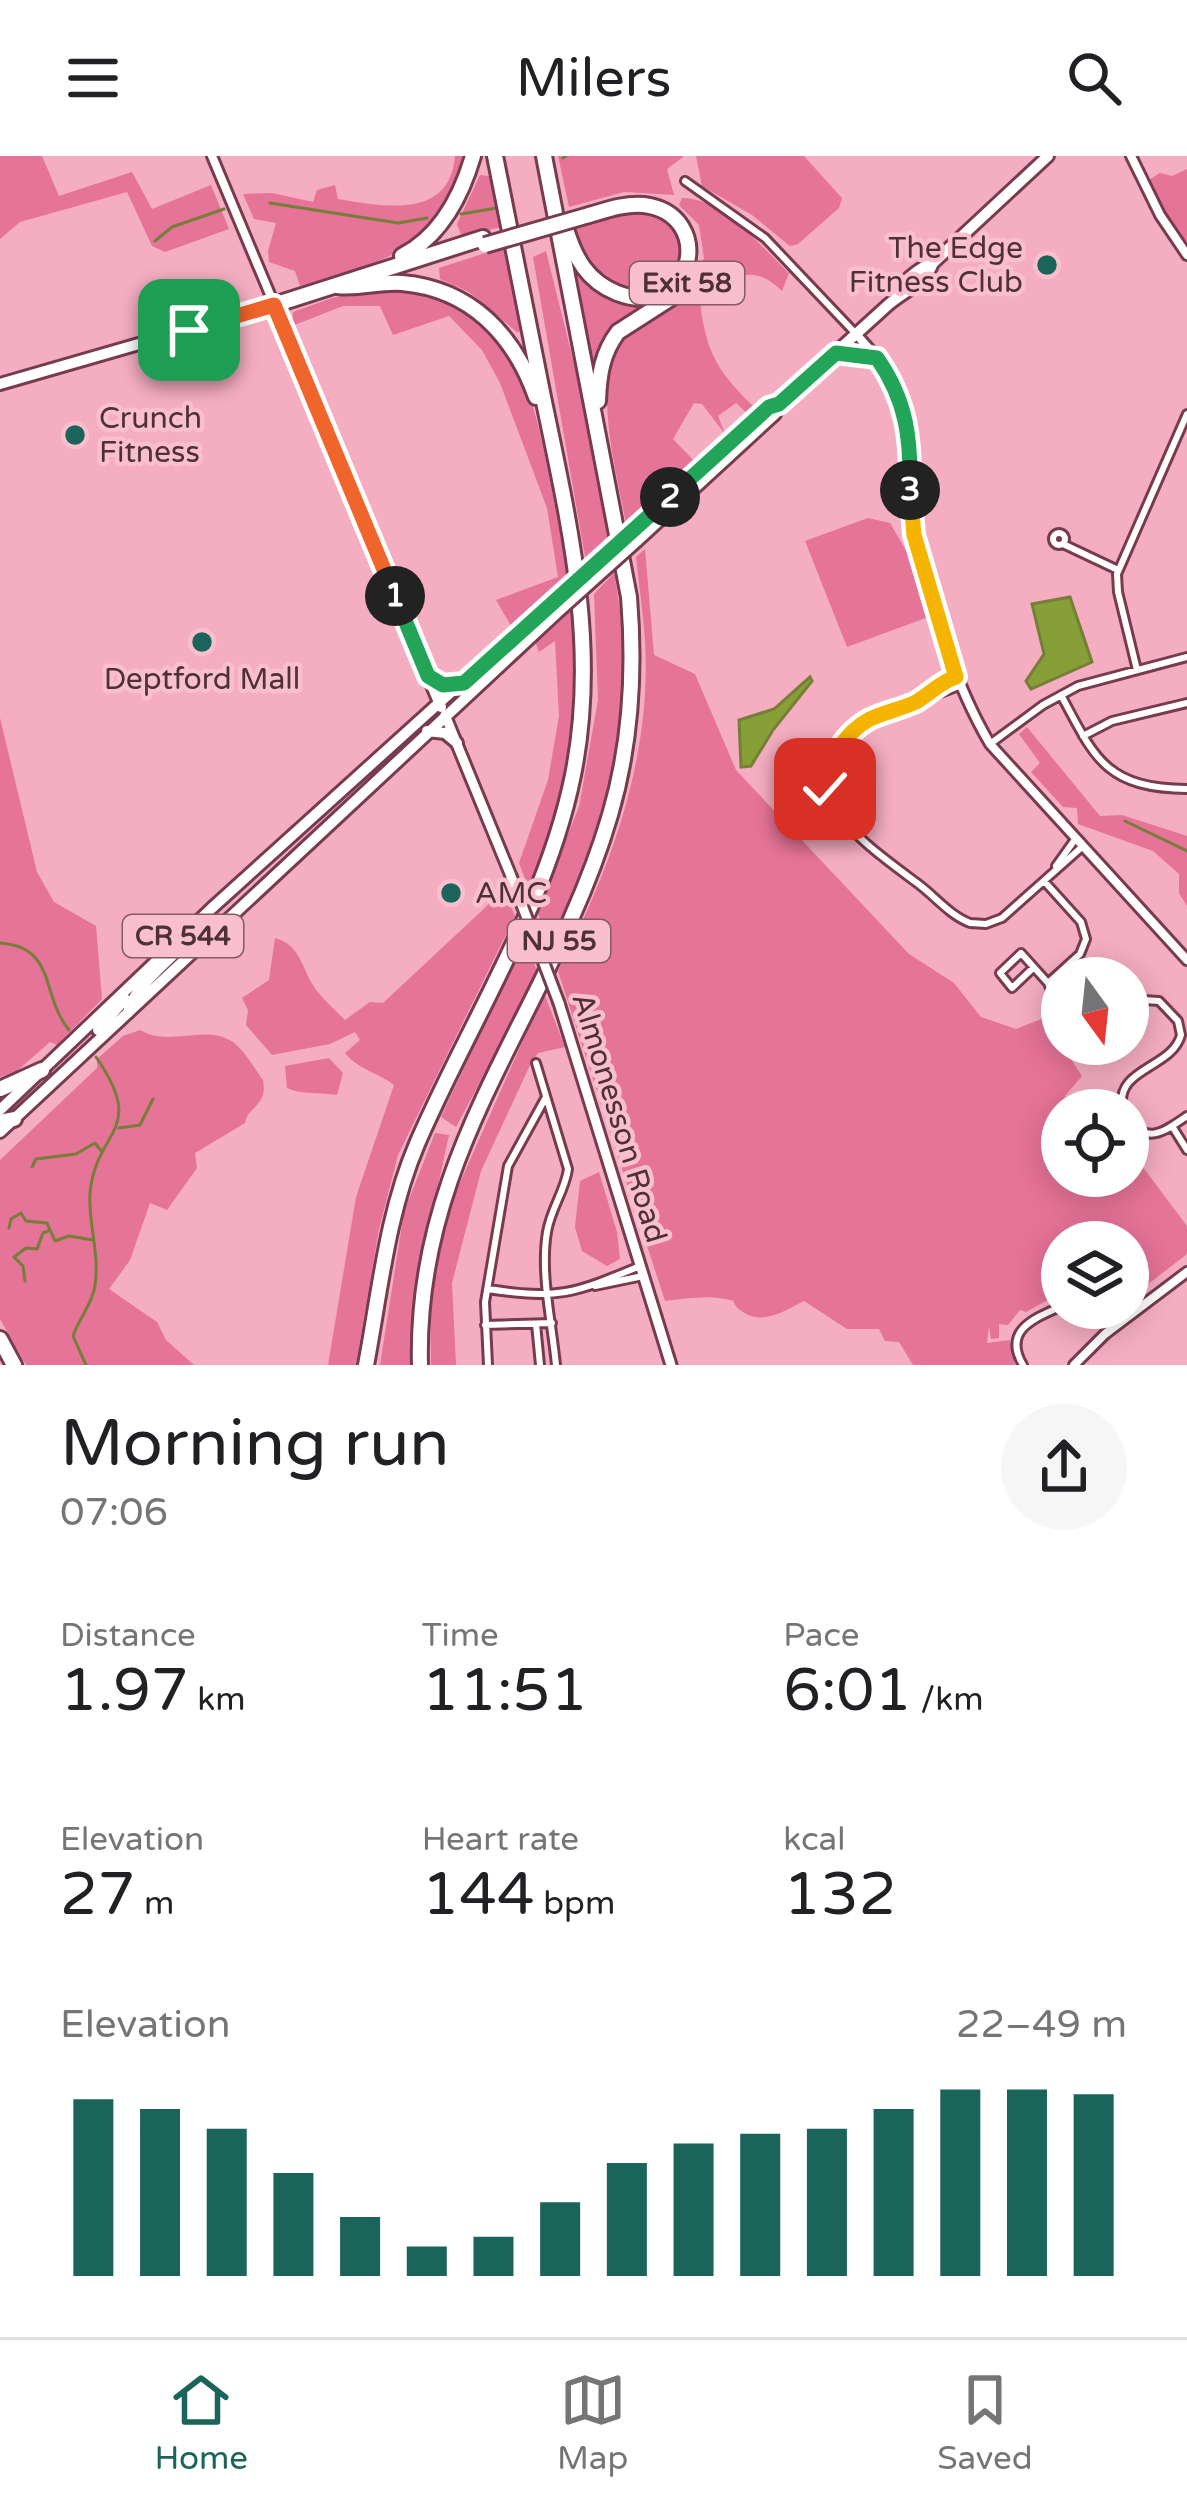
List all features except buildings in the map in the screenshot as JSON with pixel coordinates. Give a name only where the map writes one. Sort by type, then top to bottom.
[{"type":"highway","name":"Exit 58","points":[[385,268],[423,243],[445,218],[473,156]]},
{"type":"highway","name":"NJ 55","points":[[366,1365],[389,1234],[405,1176],[543,872],[573,776],[583,711],[583,619],[495,156]]},
{"type":"highway","name":"NJ 55","points":[[421,1365],[423,1290],[439,1206],[459,1151],[588,880],[621,770],[632,690],[631,622],[544,156]]},
{"type":"highway","points":[[550,186],[577,258],[597,282],[623,295],[647,298],[678,283],[688,264],[689,243],[681,225],[667,213],[634,205],[588,211]]},
{"type":"highway","name":"Exit 58","points":[[358,280],[620,200],[657,201],[674,208],[687,222],[697,250],[685,286],[618,332],[607,348],[596,418]]},
{"type":"highway","points":[[274,305],[484,242]]},
{"type":"highway","points":[[338,286],[418,285],[449,294],[479,311],[507,338],[522,361],[544,428],[551,436]]},
{"type":"highway","points":[[0,1089],[47,1076]]},
{"type":"highway","points":[[0,1339],[14,1365]]},
{"type":"main road","name":"CR 544","points":[[0,1132],[125,992],[212,908],[442,710],[1048,156]]},
{"type":"main road","points":[[0,384],[274,305]]},
{"type":"main road","name":"Almonesson Road","points":[[274,305],[457,743],[559,1003],[671,1365]]},
{"type":"main road","points":[[836,353],[877,358]]},
{"type":"main road","name":"CR 544","points":[[0,1110],[128,1013],[428,731],[464,683],[556,606]]},
{"type":"main road","points":[[428,676],[443,685],[464,683]]},
{"type":"main road","points":[[428,731],[445,733],[457,743]]},
{"type":"main road","points":[[128,1013],[131,998],[177,955],[212,908]]},
{"type":"street","name":"Almonesson Road","points":[[212,156],[274,305]]},
{"type":"street","points":[[1131,156],[1160,215],[1187,255]]},
{"type":"street","points":[[685,181],[728,208],[773,246],[877,358],[905,411],[914,535],[958,681],[990,744],[1187,960]]},
{"type":"street","points":[[1137,670],[1118,592],[1118,570],[1187,414]]},
{"type":"street","points":[[1063,544],[1118,570]]},
{"type":"street","points":[[990,744],[1061,694],[1187,657]]},
{"type":"street","points":[[958,681],[938,684],[919,700],[868,720],[854,732],[826,771],[829,800],[873,851],[965,922],[982,925],[997,921],[1044,881],[1064,850],[1079,842]]},
{"type":"street","points":[[1061,694],[1096,759],[1117,775],[1187,789]]},
{"type":"street","points":[[1082,736],[1112,721],[1187,703]]},
{"type":"street","points":[[1044,881],[1081,922],[1086,939],[1077,957]]},
{"type":"street","points":[[1033,968],[1012,988],[1000,973],[1021,953],[1041,976]]},
{"type":"street","points":[[1122,1089],[1173,1052],[1181,1036],[1179,1024],[1161,1002],[1149,1001]]},
{"type":"street","points":[[536,1063],[568,1169],[552,1205],[546,1236],[556,1365]]},
{"type":"street","points":[[488,1365],[488,1289],[508,1166],[546,1097]]},
{"type":"street","points":[[1149,1135],[1187,1116]]},
{"type":"street","points":[[1172,1126],[1187,1150]]},
{"type":"street","points":[[488,1289],[550,1297],[642,1271]]},
{"type":"street","points":[[1149,1301],[1187,1272]]},
{"type":"street","points":[[1023,1365],[1016,1349],[1020,1330],[1041,1314]]},
{"type":"street","points":[[485,1325],[552,1323]]},
{"type":"street","points":[[536,1324],[540,1365]]},
{"type":"street","points":[[1074,1365],[1112,1329]]},
{"type":"shaded area","points":[[0,156],[42,156],[59,196],[132,172],[152,209],[211,185],[229,229],[165,252],[152,246],[127,192],[20,222],[0,239]]},
{"type":"shaded area","points":[[455,156],[463,156],[452,189],[423,234],[383,259],[300,286],[295,271],[269,262],[276,223],[254,219],[243,194],[272,193],[313,202],[317,190],[335,185],[338,199],[411,204],[441,191]]},
{"type":"shaded area","points":[[558,156],[683,157],[667,169],[674,195],[624,192],[569,207]]},
{"type":"shaded area","points":[[696,156],[804,156],[842,198],[839,208],[790,246],[752,215],[702,186]]},
{"type":"shaded area","points":[[1187,169],[1187,248],[1147,181],[1160,173],[1172,176]]},
{"type":"shaded area","points":[[480,175],[489,176],[501,227],[462,237],[457,224]]},
{"type":"shaded area","points":[[682,198],[726,215],[789,273],[782,291],[760,277],[741,276],[700,301],[716,362],[757,410],[750,416],[736,403],[718,416],[725,434],[702,404],[694,403],[673,439],[697,464],[626,524],[607,412],[609,366],[614,344],[676,305],[697,281],[704,258],[699,225],[679,205]]},
{"type":"shaded area","points":[[632,210],[667,222],[681,241],[679,262],[664,280],[642,290],[617,288],[592,268],[573,227]]},
{"type":"shaded area","points":[[507,246],[518,333],[469,292],[440,279],[439,268]]},
{"type":"shaded area","points":[[546,251],[611,540],[586,562],[533,257]]},
{"type":"shaded area","points":[[570,251],[584,275],[660,300],[626,320],[595,371]]},
{"type":"shaded area","points":[[383,289],[438,299],[471,314],[499,337],[522,374],[539,430],[569,579],[513,629],[496,600],[558,577],[547,508],[500,383],[482,350],[449,316],[393,335],[380,306],[343,306],[292,326],[293,312],[332,298]]},
{"type":"shaded area","points":[[868,518],[890,523],[912,561],[931,616],[847,647],[805,541]]},
{"type":"shaded area","points":[[645,549],[654,655],[695,674],[736,770],[909,954],[954,983],[981,1017],[1016,1029],[1041,1019],[1041,1065],[1075,1065],[1082,1076],[1071,1089],[1041,1089],[1041,1197],[1149,1197],[1149,1175],[1187,1226],[1187,1254],[1149,1283],[1149,1221],[1041,1221],[1041,1304],[1026,1312],[1020,1310],[1008,1325],[999,1324],[999,1338],[991,1339],[989,1326],[987,1343],[1010,1340],[1015,1365],[913,1365],[899,1342],[885,1341],[879,1329],[847,1329],[804,1301],[781,1313],[756,1317],[725,1299],[665,1301],[558,971],[611,852],[635,769],[645,684],[636,557]]},
{"type":"shaded area","points":[[614,573],[625,677],[617,765],[593,844],[550,947],[537,911],[579,807],[598,700],[594,594]]},
{"type":"shaded area","points":[[1070,597],[1092,662],[1031,689],[1026,681],[1044,654],[1032,604]]},
{"type":"shaded area","points":[[577,606],[571,747],[554,823],[530,892],[519,863],[548,780],[559,716],[555,641],[539,652],[535,641]]},
{"type":"shaded area","points":[[810,677],[812,681],[751,766],[741,767],[739,720],[774,709]]},
{"type":"shaded area","points":[[0,718],[37,872],[54,902],[96,926],[102,999],[57,1045],[50,1042],[17,1071],[0,1077]]},
{"type":"shaded area","points":[[1027,727],[1100,816],[1122,815],[1187,836],[1187,906],[1179,893],[1179,874],[1153,851],[1078,824],[1077,808],[1063,807],[1031,772],[1040,763],[1019,734]]},
{"type":"shaded area","points":[[504,890],[515,916],[398,1155],[379,1229],[356,1365],[328,1365],[356,1197],[394,1085],[345,1053],[360,1040],[355,1032],[330,1044],[272,1055],[246,1025],[248,1010],[242,998],[269,980],[275,938],[291,947],[317,991],[345,1020],[370,1002],[383,1003]]},
{"type":"shaded area","points":[[525,938],[538,974],[456,1127],[441,1117]]},
{"type":"shaded area","points":[[544,993],[565,1047],[538,1053],[531,1063],[481,1171],[452,1283],[456,1365],[431,1365],[430,1287],[447,1212]]},
{"type":"shaded area","points":[[140,1030],[163,1037],[222,1037],[241,1050],[263,1080],[263,1096],[245,1123],[195,1153],[197,1168],[167,1210],[150,1203],[130,1260],[109,1289],[157,1322],[166,1340],[194,1365],[26,1365],[0,1319],[0,1160],[97,1068],[97,1059],[123,1036]]},
{"type":"shaded area","points":[[329,1058],[343,1073],[337,1095],[287,1088],[285,1066]]},
{"type":"shaded area","points":[[435,1133],[449,1135],[414,1296],[410,1365],[380,1365],[404,1212]]},
{"type":"shaded area","points":[[599,1172],[620,1259],[607,1266],[582,1251],[575,1227],[580,1181]]},
{"type":"waterway","points":[[270,203],[398,223],[427,218]]},
{"type":"waterway","points":[[461,214],[497,208]]},
{"type":"waterway","points":[[155,241],[172,227],[224,209]]},
{"type":"waterway","points":[[1125,821],[1187,851]]},
{"type":"waterway","points":[[0,943],[18,946],[39,963],[69,1030]]},
{"type":"waterway","points":[[86,1365],[73,1336],[95,1286],[90,1193],[94,1172],[119,1116],[111,1082],[96,1057]]},
{"type":"waterway","points":[[119,1128],[140,1125],[153,1099]]},
{"type":"waterway","points":[[32,1167],[36,1159],[76,1154],[95,1143],[102,1152]]},
{"type":"waterway","points":[[9,1228],[11,1219],[21,1213],[26,1221],[47,1223],[55,1241],[69,1236],[93,1240]]},
{"type":"waterway","points":[[25,1281],[23,1266],[14,1257],[26,1248],[37,1249],[48,1231]]},
{"type":"place","name":"The Edge Fitness Club","points":[[1047,265]]},
{"type":"place","name":"Crunch Fitness","points":[[75,435]]},
{"type":"place","name":"Deptford Mall","points":[[202,642]]},
{"type":"place","name":"AMC","points":[[451,893]]},
{"type":"route","points":[[189,330],[274,305],[428,676],[452,686],[464,683],[769,407],[779,404],[836,353],[877,358],[905,411],[914,535],[956,677],[857,729],[829,765],[825,789]]}]
